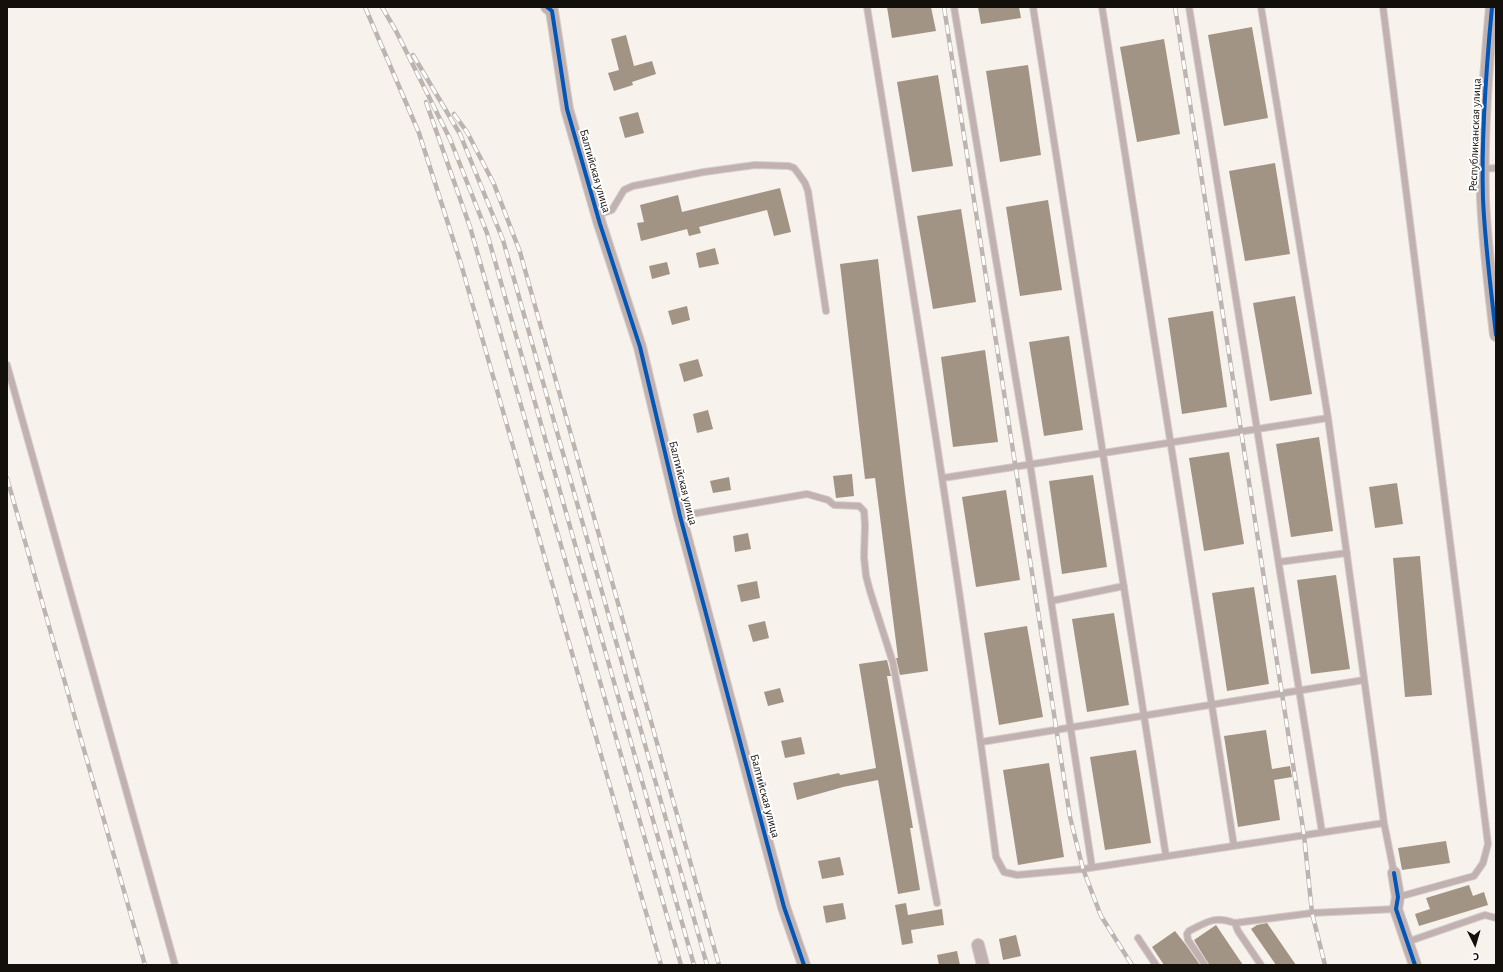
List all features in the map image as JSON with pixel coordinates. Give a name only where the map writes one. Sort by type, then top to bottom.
[{"type":"street","name":"Республиканская улица","points":[[1492,7],[1486,70],[1483,169],[1484,222],[1496,335]]},
{"type":"street","name":"Балтийская улица","points":[[552,8],[567,109],[597,215],[640,347],[680,516],[784,907],[804,965]]},
{"type":"street","points":[[1394,873],[1397,903],[1407,942],[1415,965]]},
{"type":"street","points":[[978,945],[982,965]]},
{"type":"lane","points":[[867,7],[943,478],[996,856],[1004,872],[1017,875],[1092,867],[1384,823]]},
{"type":"lane","points":[[954,7],[1030,464],[1092,867]]},
{"type":"lane","points":[[1033,7],[1166,856]]},
{"type":"lane","points":[[1102,7],[1234,846]]},
{"type":"lane","points":[[1189,7],[1322,832]]},
{"type":"lane","points":[[1261,7],[1328,418],[1384,823],[1394,873]]},
{"type":"lane","points":[[1205,965],[1188,940],[1187,934],[1189,931],[1214,919],[1224,919],[1235,923],[1397,903],[1474,876],[1483,863],[1488,844],[1383,7]]},
{"type":"lane","points":[[597,215],[612,210],[624,190],[644,183],[733,168],[755,166],[789,166],[794,168],[805,183],[808,191],[826,311]]},
{"type":"lane","points":[[1483,169],[1496,168]]},
{"type":"lane","points":[[7,365],[176,965]]},
{"type":"lane","points":[[943,478],[1328,418]]},
{"type":"lane","points":[[680,516],[807,494],[828,500],[834,505],[858,506],[864,511],[864,557],[866,576],[893,664],[937,903]]},
{"type":"lane","points":[[1279,562],[1347,553]]},
{"type":"lane","points":[[1051,601],[1124,586]]},
{"type":"lane","points":[[981,742],[1364,680]]},
{"type":"lane","points":[[1407,942],[1485,915],[1496,918]]},
{"type":"lane","points":[[1235,923],[1261,965]]},
{"type":"lane","points":[[1138,938],[1156,965]]},
{"type":"building","points":[[887,7],[931,7],[936,31],[892,38]]},
{"type":"building","points":[[978,7],[1019,7],[1021,18],[981,24]]},
{"type":"building","points":[[1252,27],[1268,118],[1224,126],[1208,35]]},
{"type":"building","points":[[626,35],[634,66],[652,61],[656,74],[632,82],[633,85],[614,91],[608,73],[619,70],[611,39]]},
{"type":"building","points":[[1164,39],[1180,134],[1137,142],[1120,47]]},
{"type":"building","points":[[1028,65],[1041,155],[1000,162],[986,71]]},
{"type":"building","points":[[938,75],[953,166],[912,172],[897,82]]},
{"type":"building","points":[[638,112],[644,133],[625,138],[619,117]]},
{"type":"building","points":[[1275,163],[1290,254],[1245,261],[1229,171]]},
{"type":"building","points":[[780,188],[791,232],[774,236],[767,210],[699,227],[701,233],[689,236],[687,229],[641,241],[637,223],[644,222],[640,205],[678,195],[682,212]]},
{"type":"building","points":[[1048,200],[1062,290],[1020,296],[1006,207]]},
{"type":"building","points":[[961,209],[976,302],[933,309],[917,216]]},
{"type":"building","points":[[715,248],[719,264],[699,268],[696,253]]},
{"type":"building","points":[[878,259],[928,671],[900,675],[896,658],[898,658],[875,478],[865,479],[840,264]]},
{"type":"building","points":[[667,262],[670,274],[652,279],[649,266]]},
{"type":"building","points":[[1295,296],[1312,394],[1270,401],[1253,303]]},
{"type":"building","points":[[687,306],[690,320],[672,325],[668,311]]},
{"type":"building","points":[[1213,311],[1227,407],[1182,414],[1168,318]]},
{"type":"building","points":[[1069,336],[1083,430],[1044,436],[1029,342]]},
{"type":"building","points":[[985,350],[998,442],[953,447],[941,357]]},
{"type":"building","points":[[698,359],[703,376],[684,382],[679,364]]},
{"type":"building","points":[[708,410],[713,429],[697,433],[693,414]]},
{"type":"building","points":[[1319,437],[1333,531],[1291,537],[1276,444]]},
{"type":"building","points":[[1229,452],[1244,544],[1204,551],[1189,458]]},
{"type":"building","points":[[852,474],[854,496],[836,498],[833,476]]},
{"type":"building","points":[[1093,475],[1107,567],[1062,574],[1049,481]]},
{"type":"building","points":[[729,477],[731,490],[713,493],[710,481]]},
{"type":"building","points":[[1397,483],[1403,524],[1375,528],[1369,487]]},
{"type":"building","points":[[1006,490],[1020,580],[976,587],[962,497]]},
{"type":"building","points":[[748,533],[751,549],[735,552],[733,536]]},
{"type":"building","points":[[1420,556],[1432,695],[1405,697],[1393,558]]},
{"type":"building","points":[[1336,575],[1350,669],[1311,674],[1297,580]]},
{"type":"building","points":[[757,581],[760,598],[741,602],[737,585]]},
{"type":"building","points":[[1254,587],[1269,684],[1227,691],[1212,593]]},
{"type":"building","points":[[1114,613],[1129,705],[1087,712],[1072,619]]},
{"type":"building","points":[[765,621],[769,638],[753,642],[748,625]]},
{"type":"building","points":[[1027,626],[1043,717],[999,725],[984,633]]},
{"type":"building","points":[[887,660],[891,676],[887,676],[913,828],[910,828],[920,890],[898,894],[878,780],[843,787],[797,800],[793,783],[839,773],[840,775],[876,768],[859,664]]},
{"type":"building","points":[[780,688],[784,702],[768,706],[764,692]]},
{"type":"building","points":[[1266,730],[1272,769],[1290,766],[1292,777],[1274,780],[1280,820],[1238,827],[1224,736]]},
{"type":"building","points":[[801,737],[805,754],[785,758],[781,741]]},
{"type":"building","points":[[1136,750],[1151,843],[1105,850],[1090,757]]},
{"type":"building","points":[[1049,763],[1064,857],[1018,865],[1003,770]]},
{"type":"building","points":[[1446,841],[1450,863],[1402,870],[1398,848]]},
{"type":"building","points":[[840,857],[844,875],[822,879],[818,861]]},
{"type":"building","points":[[1469,885],[1473,896],[1484,892],[1488,905],[1419,926],[1415,914],[1430,909],[1426,898]]},
{"type":"building","points":[[843,903],[846,919],[826,923],[823,906]]},
{"type":"building","points":[[906,903],[908,915],[942,909],[944,925],[911,930],[913,943],[902,945],[895,905]]},
{"type":"building","points":[[1267,923],[1296,965],[1276,965],[1251,929],[1257,925]]},
{"type":"building","points":[[1216,925],[1243,965],[1209,965],[1194,940]]},
{"type":"building","points":[[1175,931],[1200,965],[1164,965],[1152,947]]},
{"type":"building","points":[[1016,935],[1021,956],[1003,960],[999,939]]},
{"type":"building","points":[[957,951],[960,965],[939,965],[937,955]]},
{"type":"railway","points":[[365,7],[419,133],[461,264],[661,965]]},
{"type":"railway","points":[[382,7],[396,31],[450,139],[487,233],[694,965]]},
{"type":"railway","points":[[944,7],[1070,817],[1083,869],[1101,916],[1132,965]]},
{"type":"railway","points":[[1175,7],[1304,835],[1312,913],[1325,965]]},
{"type":"railway","points":[[413,55],[460,134],[503,240],[707,965]]},
{"type":"railway","points":[[426,102],[470,227],[681,965]]},
{"type":"railway","points":[[454,114],[467,132],[494,184],[520,252],[719,965]]},
{"type":"railway","points":[[7,478],[145,965]]},
{"type":"cycle path","points":[[547,7],[552,11],[567,109],[600,224],[640,347],[680,516],[784,907],[804,965]]},
{"type":"cycle path","points":[[1492,7],[1484,103],[1483,199],[1488,267],[1496,335]]},
{"type":"cycle path","points":[[1394,873],[1398,897],[1396,909],[1415,965]]}]
